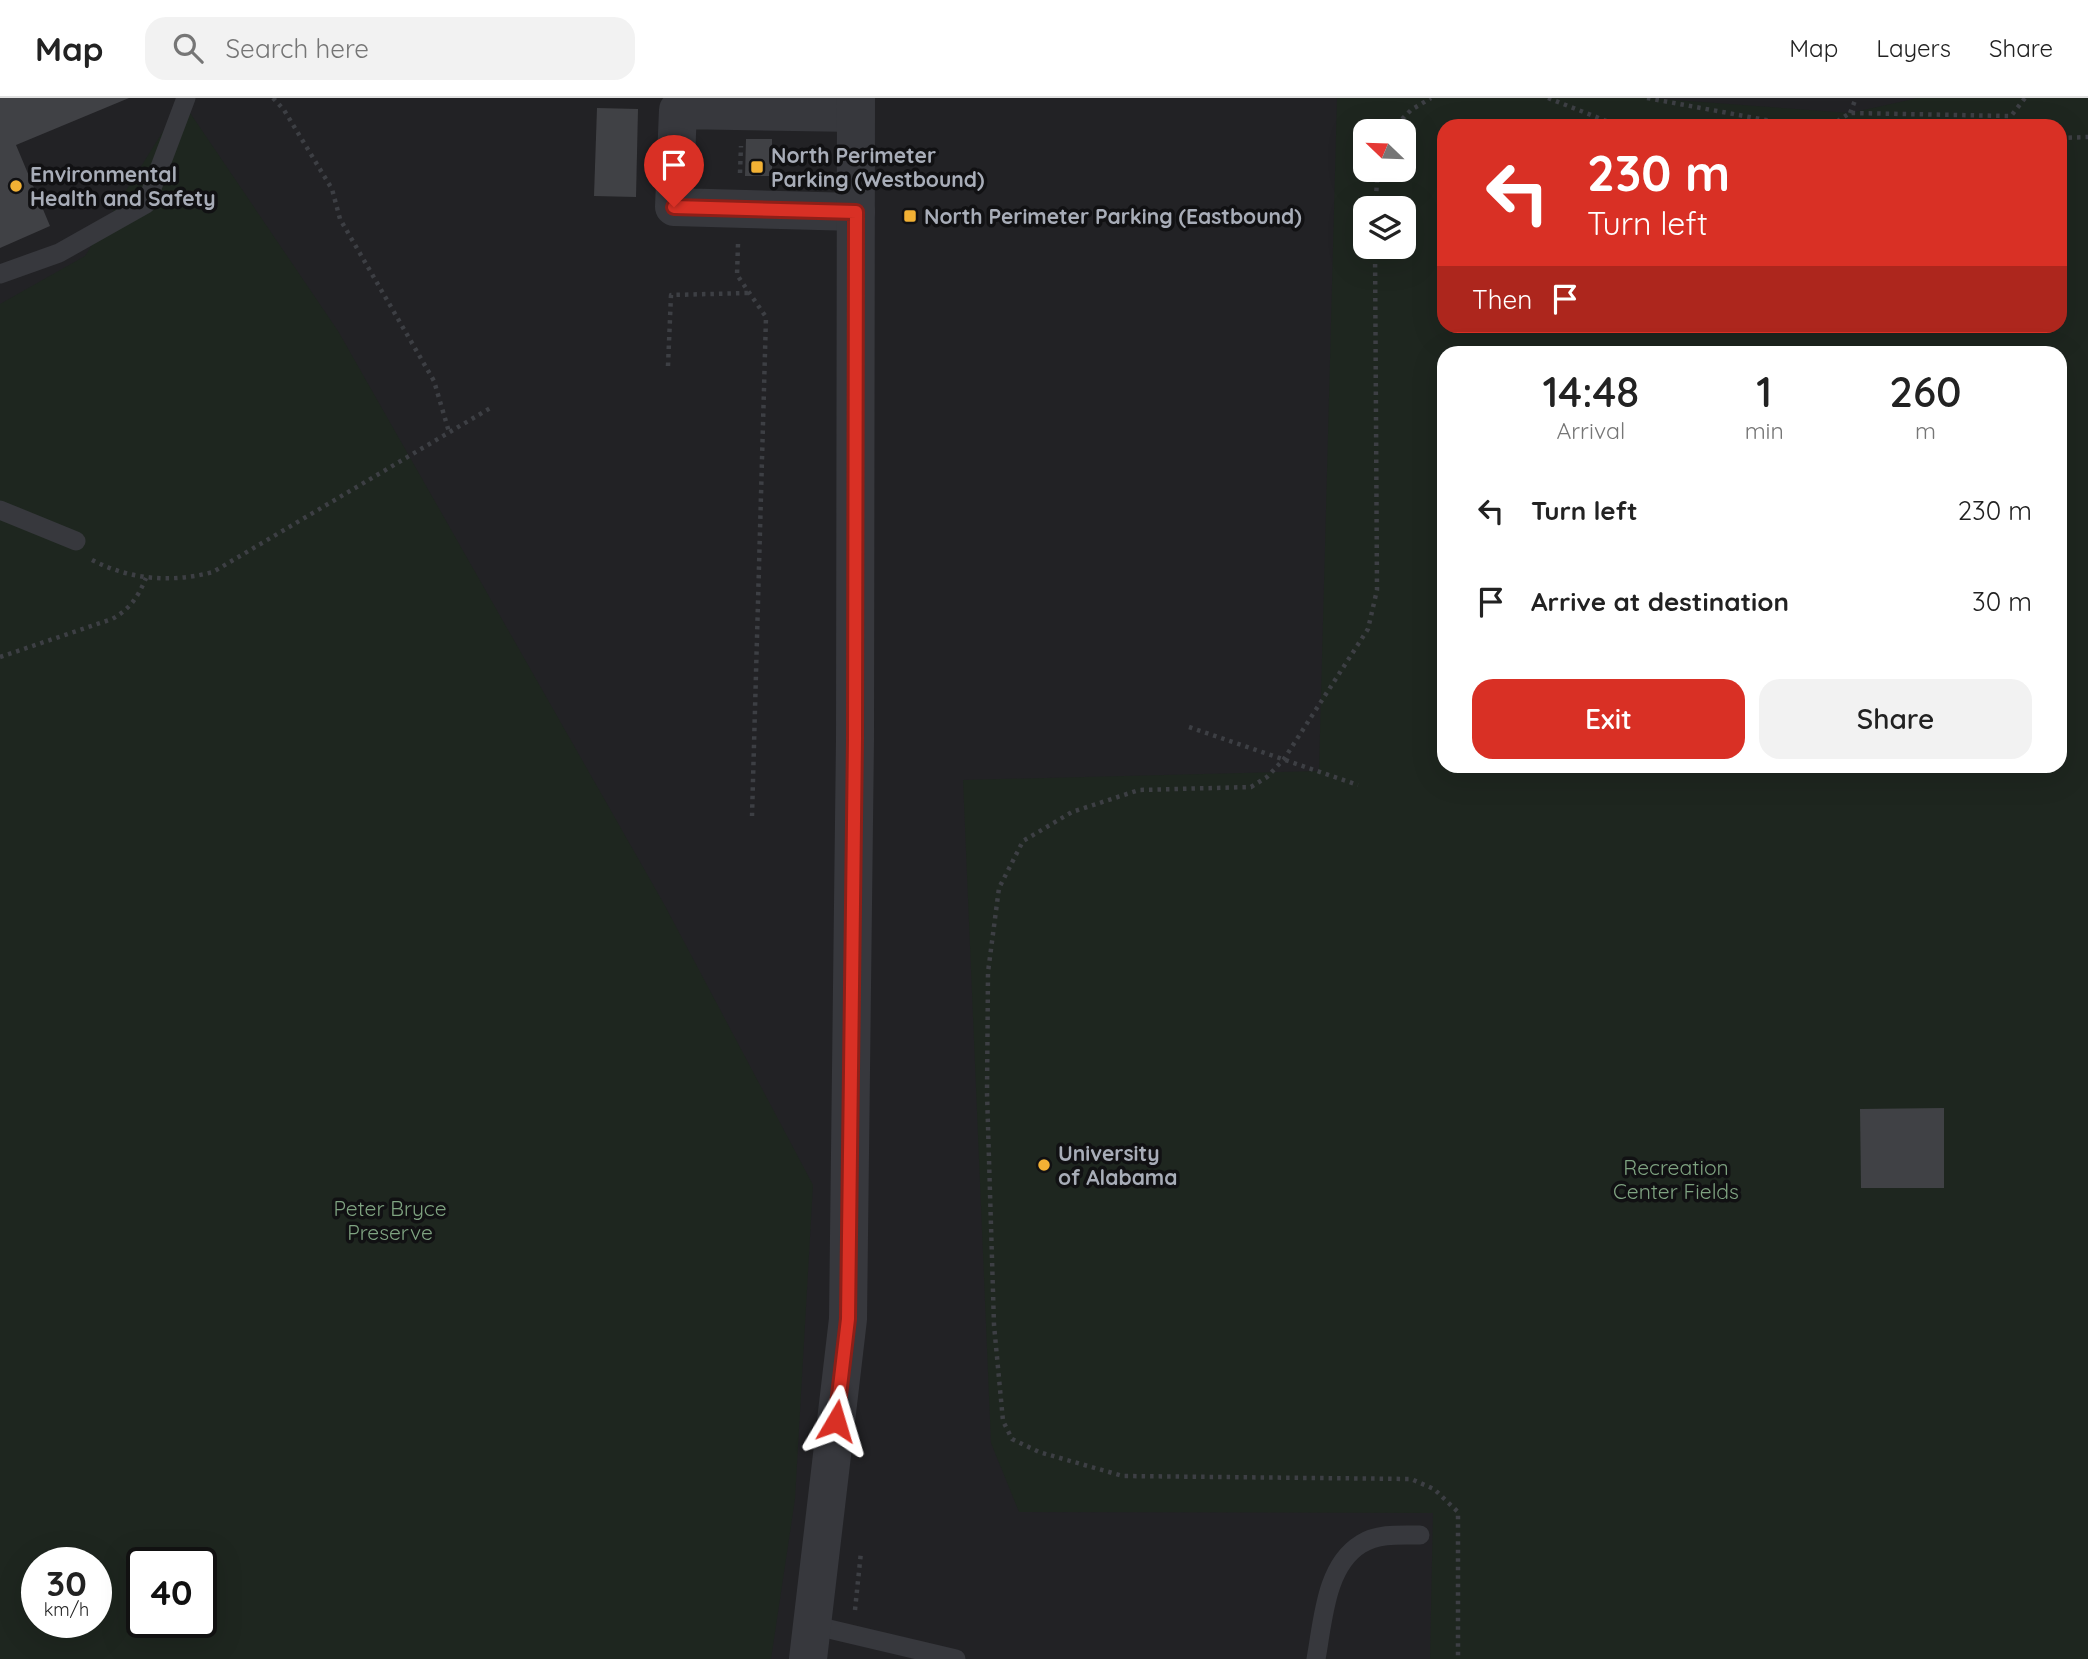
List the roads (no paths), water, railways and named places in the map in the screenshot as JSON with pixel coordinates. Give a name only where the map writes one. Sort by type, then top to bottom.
[{"type":"street","points":[[810,1642],[848,1319],[855,739],[856,212],[856,106],[741,112],[678,110],[674,207],[856,212]]},
{"type":"lane","points":[[0,274],[59,253],[146,204],[186,98]]},
{"type":"lane","points":[[0,510],[75,541]]},
{"type":"lane","points":[[1316,1659],[1327,1599],[1339,1566],[1361,1544],[1390,1535],[1420,1535]]},
{"type":"lane","points":[[810,1642],[956,1659]]},
{"type":"place","name":"North Perimeter Parking (Westbound)","points":[[757,167]]},
{"type":"place","name":"Environmental Health and Safety","points":[[16,186]]},
{"type":"place","name":"North Perimeter Parking (Eastbound)","points":[[910,216]]},
{"type":"place","name":"University of Alabama","points":[[1044,1165]]},
{"type":"park label","name":"Recreation Center Fields","points":[[1676,1179]]},
{"type":"park label","name":"Peter Bryce Preserve","points":[[390,1220]]}]
